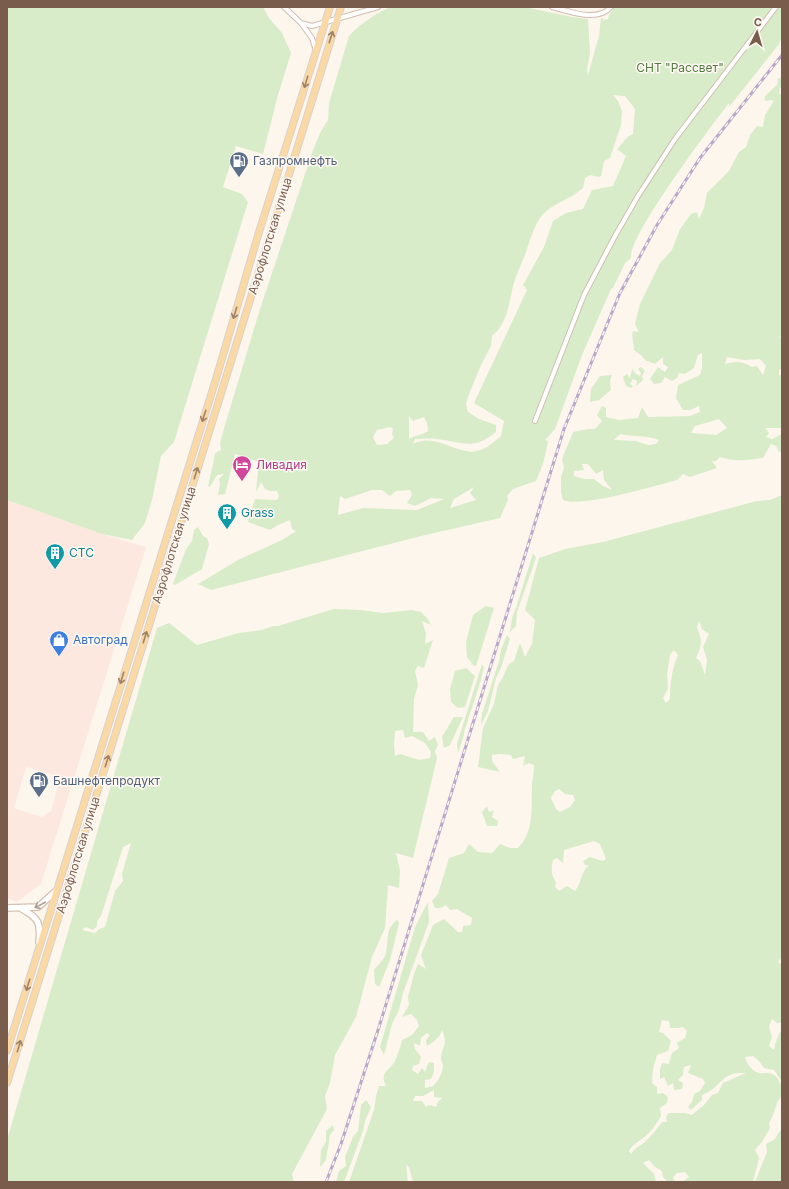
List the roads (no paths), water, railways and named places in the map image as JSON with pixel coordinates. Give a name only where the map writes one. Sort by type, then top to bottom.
[{"type":"main road","name":"Аэрофлотская улица","points":[[7,1051],[216,379],[259,232],[330,7]]},
{"type":"main road","name":"Аэрофлотская улица","points":[[7,1083],[341,7]]},
{"type":"street","points":[[284,7],[301,23],[312,38],[316,52]]},
{"type":"street","points":[[301,23],[312,26],[378,7]]},
{"type":"street","points":[[552,7],[570,12],[598,15],[610,7]]},
{"type":"street","points":[[535,421],[584,295],[615,236],[675,139],[776,7]]},
{"type":"street","points":[[7,908],[38,907],[56,891]]},
{"type":"street","points":[[20,908],[38,921],[40,928],[39,947]]},
{"type":"railway","points":[[326,1182],[341,1144],[379,1027],[564,429],[620,293],[657,225],[700,158],[782,55]]},
{"type":"place","name":"Газпромнефть","points":[[239,178]]},
{"type":"place","name":"Ливадия","points":[[242,482]]},
{"type":"place","name":"Grass","points":[[227,530]]},
{"type":"place","name":"СТС","points":[[55,570]]},
{"type":"place","name":"Автоград","points":[[59,657]]},
{"type":"place","name":"Башнефтепродукт","points":[[39,798]]},
{"type":"park label","name":"СНТ \"Рассвет\"","points":[[680,68]]}]
